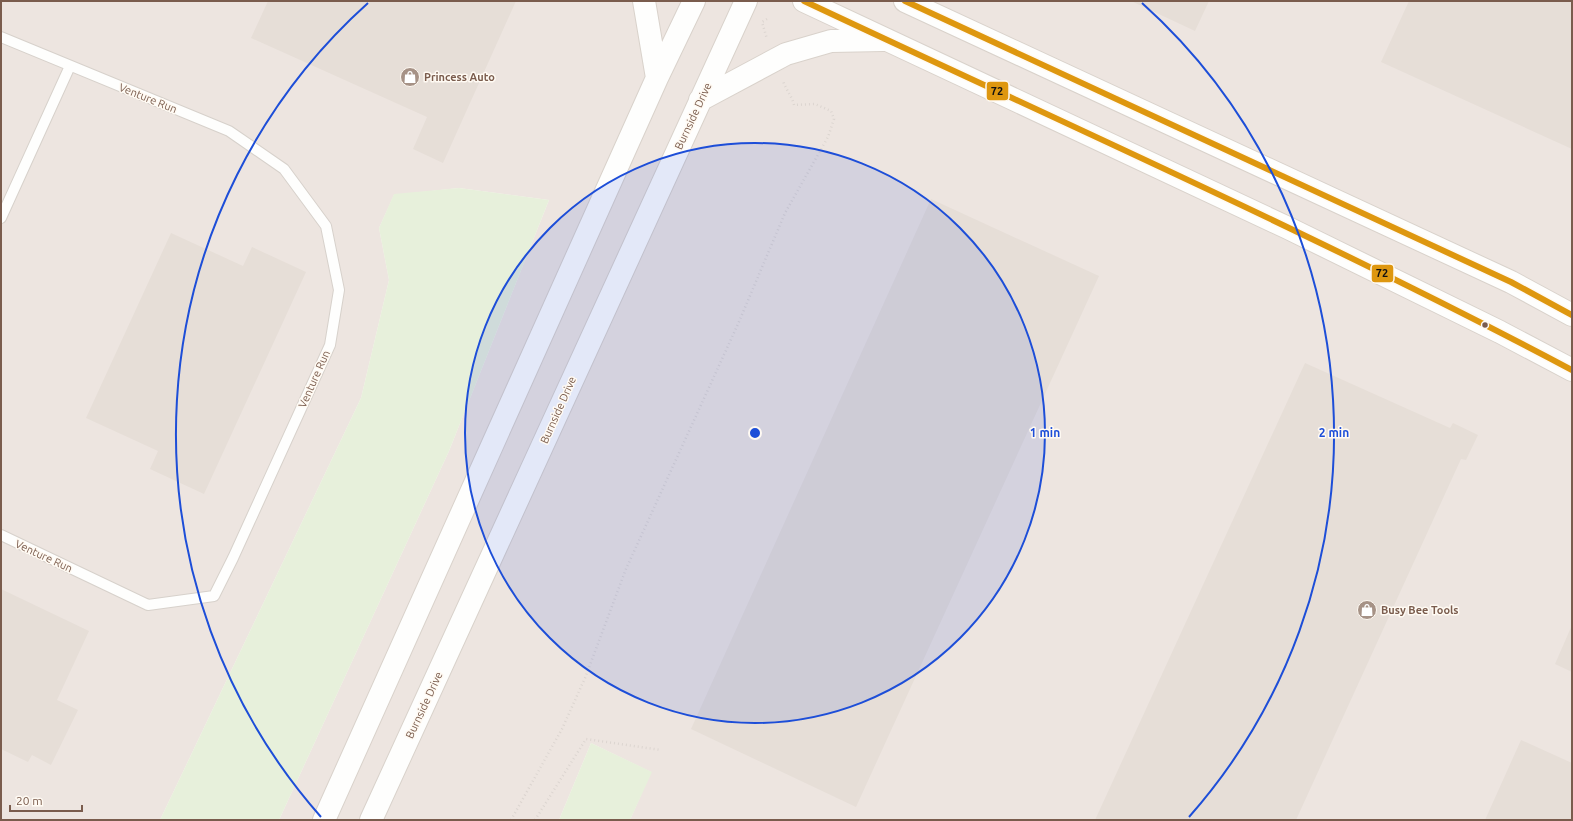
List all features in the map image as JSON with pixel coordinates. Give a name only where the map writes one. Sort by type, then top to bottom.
[{"type":"main road","points":[[644,1],[657,78]]},
{"type":"main road","points":[[324,820],[657,78],[694,1]]},
{"type":"main road","name":"Burnside Drive","points":[[372,820],[746,1]]},
{"type":"main road","points":[[804,1],[888,39],[1048,117],[1288,228],[1500,332],[1572,370]]},
{"type":"main road","points":[[907,1],[1511,282],[1572,315]]},
{"type":"main road","points":[[700,100],[786,54],[831,41],[888,39]]},
{"type":"lane","name":"Venture Run","points":[[1,37],[229,131],[284,169],[326,226],[339,290],[330,345],[233,558],[214,596],[148,605],[1,535]]},
{"type":"lane","points":[[1,218],[70,66]]},
{"type":"path","points":[[767,19],[762,22],[768,40]]},
{"type":"path","points":[[511,820],[562,729],[586,678],[626,569],[738,324],[786,213],[828,137],[834,119],[831,111],[816,104],[794,105],[793,99],[785,89],[782,78]]},
{"type":"path","points":[[535,820],[586,739],[661,750]]},
{"type":"shaded area","points":[[1,1],[1572,1],[1572,820],[630,820],[651,772],[591,743],[559,820],[279,820],[449,451],[549,200],[459,188],[394,195],[379,228],[389,280],[361,398],[160,820],[1,820]]},
{"type":"green space","points":[[459,188],[549,200],[449,451],[279,820],[160,820],[361,398],[389,280],[379,228],[394,194]]},
{"type":"green space","points":[[591,743],[652,772],[630,820],[559,820]]},
{"type":"building","name":"Princess Auto","points":[[268,1],[516,1],[443,163],[413,149],[427,117],[251,38]]},
{"type":"building","points":[[1131,1],[1209,1],[1195,31]]},
{"type":"building","points":[[1409,1],[1572,1],[1572,149],[1381,62]]},
{"type":"building","points":[[931,199],[1099,276],[856,807],[691,729]]},
{"type":"building","points":[[171,233],[243,266],[252,247],[306,272],[204,494],[150,469],[158,451],[86,418]]},
{"type":"building","points":[[1305,363],[1450,428],[1453,423],[1478,435],[1466,460],[1461,459],[1296,820],[1095,820]]},
{"type":"building","points":[[1,589],[89,631],[57,700],[78,710],[51,765],[32,755],[28,762],[1,749]]},
{"type":"building","points":[[1572,625],[1572,672],[1555,664]]},
{"type":"building","points":[[1521,740],[1572,763],[1572,820],[1485,820]]},
{"type":"transit line","name":"72","points":[[804,1],[1190,181],[1382,273],[1572,370]]},
{"type":"transit line","name":"72","points":[[905,1],[1511,282],[1572,315]]},
{"type":"place","name":"Princess Auto","points":[[410,77]]},
{"type":"place","name":"Busy Bee Tools","points":[[1367,610]]}]
